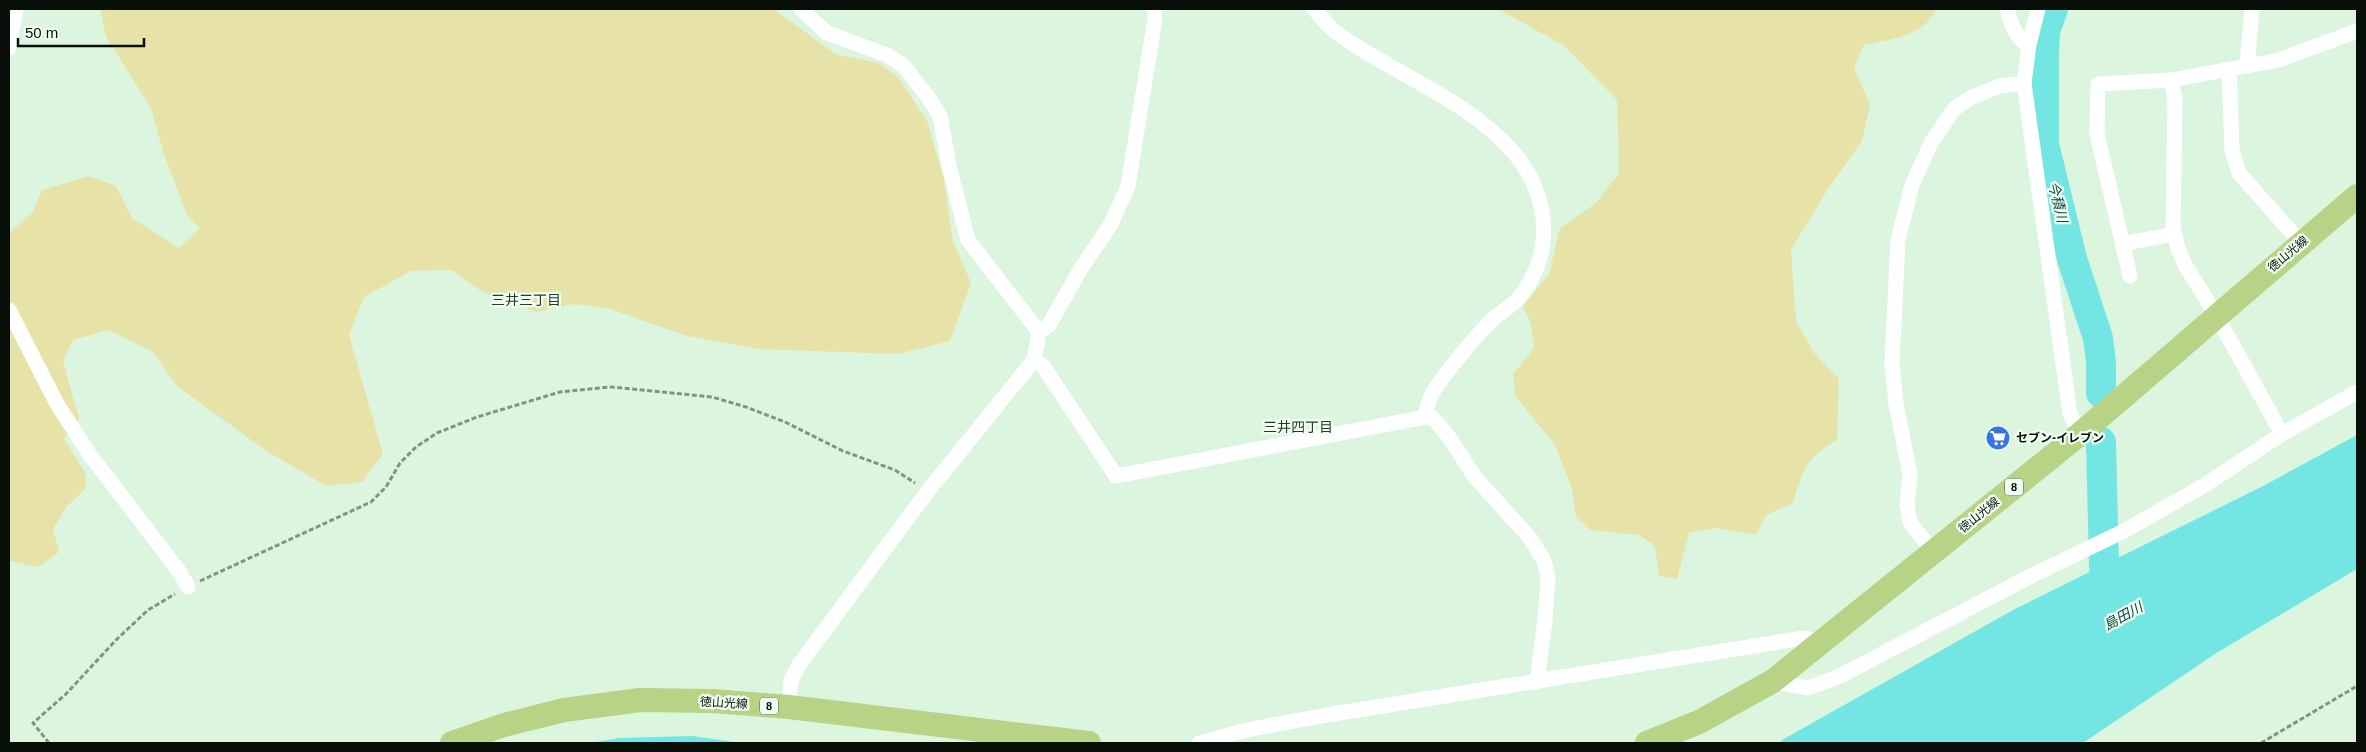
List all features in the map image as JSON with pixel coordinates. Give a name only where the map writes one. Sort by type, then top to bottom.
[{"type":"main road","name":"徳山光線","points":[[1647,743],[1700,722],[1773,681],[2080,434],[2216,315],[2357,196]]},
{"type":"main road","name":"徳山光線","points":[[452,743],[504,724],[564,710],[640,700],[789,707],[972,736],[1089,743]]},
{"type":"street","points":[[9,48],[16,9]]},
{"type":"street","points":[[802,9],[827,33],[886,55],[904,66],[931,101],[940,117],[968,240],[1039,332]]},
{"type":"street","points":[[789,707],[791,681],[798,666],[928,491],[1034,360],[1039,332],[1049,325],[1080,270],[1110,224],[1128,186],[1155,19],[1154,9]]},
{"type":"street","points":[[1314,9],[1336,32],[1481,123],[1516,153],[1527,168],[1538,195],[1545,224],[1543,252],[1535,273],[1516,300],[1494,319],[1467,347],[1439,382],[1426,405],[1426,417]]},
{"type":"street","points":[[2007,9],[2012,27],[2024,42],[2029,45]]},
{"type":"street","points":[[2038,9],[2029,45],[2024,83],[2070,414],[2080,434]]},
{"type":"street","points":[[2246,66],[2252,9]]},
{"type":"street","points":[[2130,276],[2097,134],[2098,84],[2171,80],[2291,57],[2357,30]]},
{"type":"street","points":[[2229,69],[2232,150],[2239,173],[2301,244]]},
{"type":"street","points":[[2171,80],[2175,99],[2174,234],[2185,265],[2216,315],[2282,434]]},
{"type":"street","points":[[1933,552],[1910,522],[1907,505],[1910,475],[1896,404],[1892,363],[1898,240],[1912,185],[1932,143],[1954,109],[1970,98],[1993,89],[2024,83]]},
{"type":"street","points":[[2123,244],[2174,234]]},
{"type":"street","points":[[9,310],[56,404],[90,455],[179,570],[188,587]]},
{"type":"street","points":[[1034,360],[1043,366],[1116,476],[1426,417],[1433,418],[1450,437],[1474,476],[1530,538],[1544,561],[1548,577],[1537,682]]},
{"type":"street","points":[[1773,681],[1808,688],[1840,676],[2031,576],[2124,531],[2205,485],[2282,434],[2357,392]]},
{"type":"street","points":[[1199,743],[1248,730],[1333,714],[1804,638],[1823,642]]},
{"type":"path","points":[[49,743],[33,723],[66,694],[116,640],[148,610],[188,587],[371,502],[386,487],[400,464],[416,447],[437,433],[477,417],[560,392],[611,387],[712,397],[761,413],[843,450],[895,470],[928,491]]},
{"type":"path","points":[[2261,743],[2357,686]]},
{"type":"shaded area","points":[[100,9],[774,9],[835,54],[879,63],[898,77],[927,121],[944,180],[953,241],[971,283],[950,341],[898,354],[758,349],[687,336],[607,308],[574,304],[536,312],[481,291],[452,270],[411,271],[364,297],[349,335],[383,454],[362,482],[326,486],[265,450],[177,386],[153,352],[108,330],[73,340],[63,361],[79,418],[64,439],[85,472],[86,488],[67,506],[53,529],[59,552],[38,567],[9,561],[9,233],[32,213],[42,190],[89,176],[116,186],[132,218],[179,248],[200,228],[187,215],[163,152],[151,108],[106,37]]},
{"type":"shaded area","points":[[1498,9],[1936,9],[1931,18],[1915,31],[1864,45],[1854,67],[1870,105],[1862,141],[1828,189],[1791,250],[1796,321],[1814,353],[1839,379],[1837,440],[1818,453],[1807,466],[1793,503],[1766,515],[1756,535],[1715,528],[1689,533],[1677,579],[1659,576],[1655,546],[1639,535],[1591,530],[1576,517],[1572,489],[1555,445],[1516,397],[1513,374],[1534,348],[1531,324],[1523,306],[1549,274],[1560,228],[1596,203],[1619,173],[1617,100],[1563,45]]},
{"type":"water","name":"島田川","points":[[2357,435],[2357,569],[2218,652],[2083,743],[1781,743],[1782,740],[2013,610],[2265,485]]},
{"type":"water","points":[[692,736],[741,743],[590,743],[619,738]]},
{"type":"waterway","name":"今積川","points":[[2053,9],[2045,31],[2044,144],[2072,259],[2098,338],[2101,362],[2101,393]]},
{"type":"waterway","name":"今積川","points":[[2101,442],[2104,566],[2108,605]]},
{"type":"place","name":"セブン-イレブン","points":[[1998,438]]},
{"type":"district","name":"三井三丁目","points":[[526,300]]},
{"type":"district","name":"三井四丁目","points":[[1298,427]]}]
